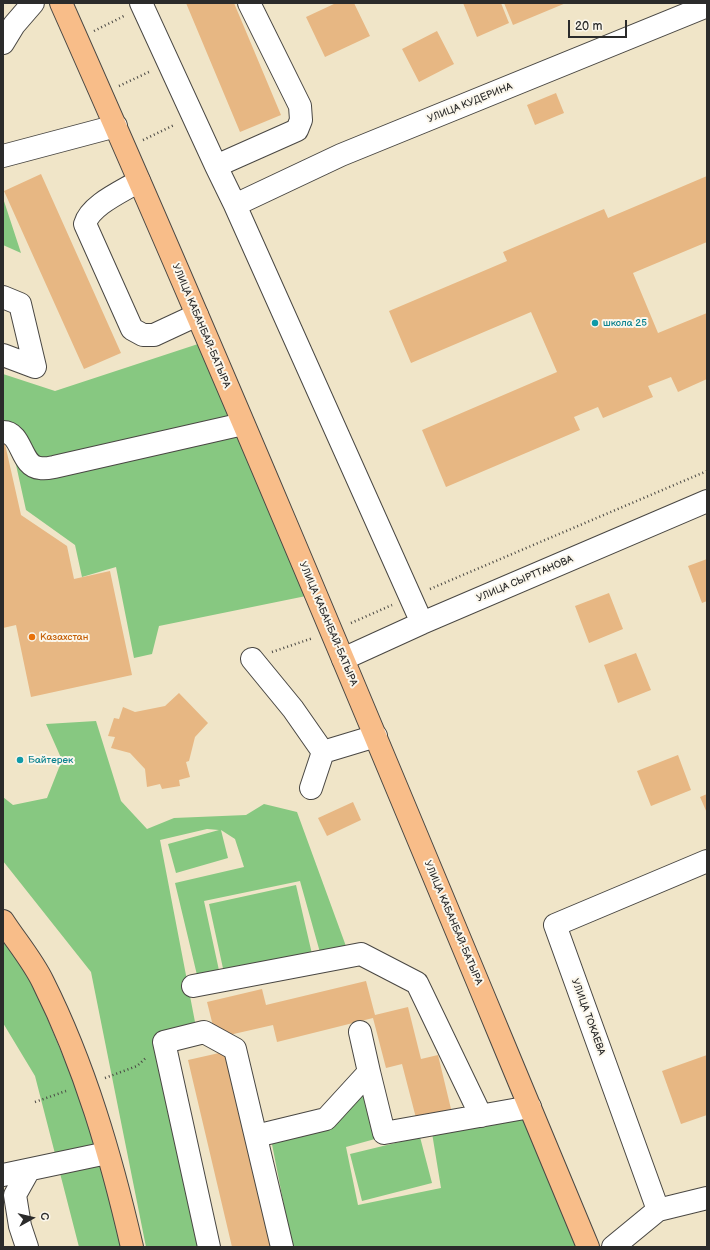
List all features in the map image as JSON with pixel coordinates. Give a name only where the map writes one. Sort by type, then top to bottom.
[{"type":"main road","name":"УЛИЦА КАБАНБАЙ-БАТЫРА","points":[[61,3],[116,126],[344,659],[588,1247]]},
{"type":"main road","points":[[3,921],[43,980],[73,1046],[97,1116],[132,1247]]},
{"type":"street","points":[[3,43],[14,25],[33,3]]},
{"type":"street","points":[[216,166],[297,130],[301,120],[300,106],[249,3]]},
{"type":"street","points":[[142,5],[235,205],[422,623]]},
{"type":"street","name":"УЛИЦА КУДЕРИНА","points":[[235,205],[341,155],[707,6]]},
{"type":"street","points":[[3,156],[116,126]]},
{"type":"street","points":[[139,181],[94,209],[85,224],[132,329],[143,335],[154,335],[197,315]]},
{"type":"street","points":[[3,297],[20,304],[35,367],[3,355]]},
{"type":"street","points":[[3,432],[10,434],[20,446],[26,460],[32,466],[40,468],[54,467],[243,424]]},
{"type":"street","name":"УЛИЦА СЫРТТАНОВА","points":[[344,659],[422,623],[707,501]]},
{"type":"street","points":[[252,659],[293,709],[323,752]]},
{"type":"street","points":[[323,752],[376,736]]},
{"type":"street","points":[[312,788],[323,752]]},
{"type":"street","name":"УЛИЦА ТОКАЕВА","points":[[658,1210],[555,925],[707,861]]},
{"type":"street","points":[[194,986],[361,954],[416,983],[481,1116]]},
{"type":"street","points":[[209,1247],[164,1042],[204,1032],[235,1049],[282,1247]]},
{"type":"street","points":[[360,1032],[384,1133],[530,1107]]},
{"type":"street","points":[[256,1136],[326,1119],[369,1072]]},
{"type":"street","points":[[3,1175],[107,1153]]},
{"type":"street","points":[[27,1247],[20,1226],[15,1195],[29,1170]]},
{"type":"street","points":[[613,1247],[658,1210],[707,1198]]},
{"type":"path","points":[[77,39],[142,5]]},
{"type":"path","points":[[102,95],[169,62]]},
{"type":"path","points":[[125,148],[193,116]]},
{"type":"path","points":[[252,659],[332,632],[707,471]]},
{"type":"green space","points":[[3,198],[21,253],[3,245]]},
{"type":"green space","points":[[198,344],[306,596],[159,626],[152,654],[134,658],[116,567],[82,577],[75,545],[26,510],[7,424],[3,425],[3,374],[55,391]]},
{"type":"green space","points":[[96,721],[121,801],[147,829],[174,818],[246,815],[264,804],[297,812],[347,949],[321,956],[300,881],[204,901],[220,975],[197,975],[175,883],[244,867],[235,839],[221,830],[228,858],[176,873],[168,844],[219,830],[207,829],[160,840],[195,1022],[157,1036],[204,1247],[146,1247],[91,972],[3,861],[3,797],[13,805],[47,798],[62,760],[46,724]]},
{"type":"green space","points":[[296,885],[312,954],[224,973],[209,904]]},
{"type":"green space","points":[[3,942],[31,979],[114,1179],[129,1247],[79,1247],[35,1076],[3,1023]]},
{"type":"green space","points":[[366,1092],[375,1139],[346,1147],[358,1205],[441,1188],[432,1133],[527,1114],[579,1247],[292,1247],[271,1139],[329,1124]]},
{"type":"green space","points":[[420,1137],[432,1183],[362,1201],[350,1154]]},
{"type":"building","points":[[186,3],[234,3],[281,115],[240,132]]},
{"type":"building","points":[[336,3],[354,3],[370,36],[325,57],[306,17]]},
{"type":"building","points":[[463,3],[501,3],[509,23],[477,37]]},
{"type":"building","points":[[504,3],[566,3],[513,25]]},
{"type":"building","points":[[437,31],[454,64],[419,82],[402,49]]},
{"type":"building","points":[[556,93],[564,113],[535,125],[527,105]]},
{"type":"building","points":[[41,174],[121,353],[84,369],[4,191]]},
{"type":"building","name":"школа 25","points":[[707,176],[707,242],[633,273],[658,333],[707,313],[707,379],[678,392],[671,377],[648,386],[653,397],[603,418],[598,407],[574,417],[580,430],[446,487],[422,430],[557,372],[531,312],[411,363],[389,311],[507,261],[503,252],[604,209],[608,218]]},
{"type":"building","points":[[3,435],[21,515],[67,546],[74,579],[110,571],[132,675],[31,697],[16,625],[3,628]]},
{"type":"building","points":[[707,559],[707,601],[702,603],[688,566]]},
{"type":"building","points":[[609,593],[623,629],[589,643],[575,606]]},
{"type":"building","points":[[636,653],[651,690],[618,703],[604,665]]},
{"type":"building","points":[[179,693],[208,723],[195,737],[189,761],[186,762],[190,777],[179,780],[180,786],[162,789],[160,784],[147,787],[145,769],[130,753],[111,748],[115,737],[108,736],[114,718],[119,719],[123,707],[135,712],[165,706]]},
{"type":"building","points":[[678,755],[691,790],[651,806],[637,771]]},
{"type":"building","points":[[707,794],[707,813],[700,797]]},
{"type":"building","points":[[353,802],[361,820],[327,836],[318,818]]},
{"type":"building","points":[[366,981],[375,1015],[408,1007],[421,1059],[438,1055],[451,1109],[416,1118],[402,1064],[386,1068],[373,1018],[277,1042],[273,1025],[216,1038],[207,1002],[262,989],[266,1005]]},
{"type":"building","points":[[228,1051],[273,1247],[232,1247],[188,1060]]},
{"type":"building","points":[[707,1055],[707,1115],[681,1124],[662,1071]]},
{"type":"place","name":"школа 25","points":[[595,323]]},
{"type":"place","name":"Казахстан","points":[[32,637]]},
{"type":"place","name":"Байтерек","points":[[20,760]]}]
